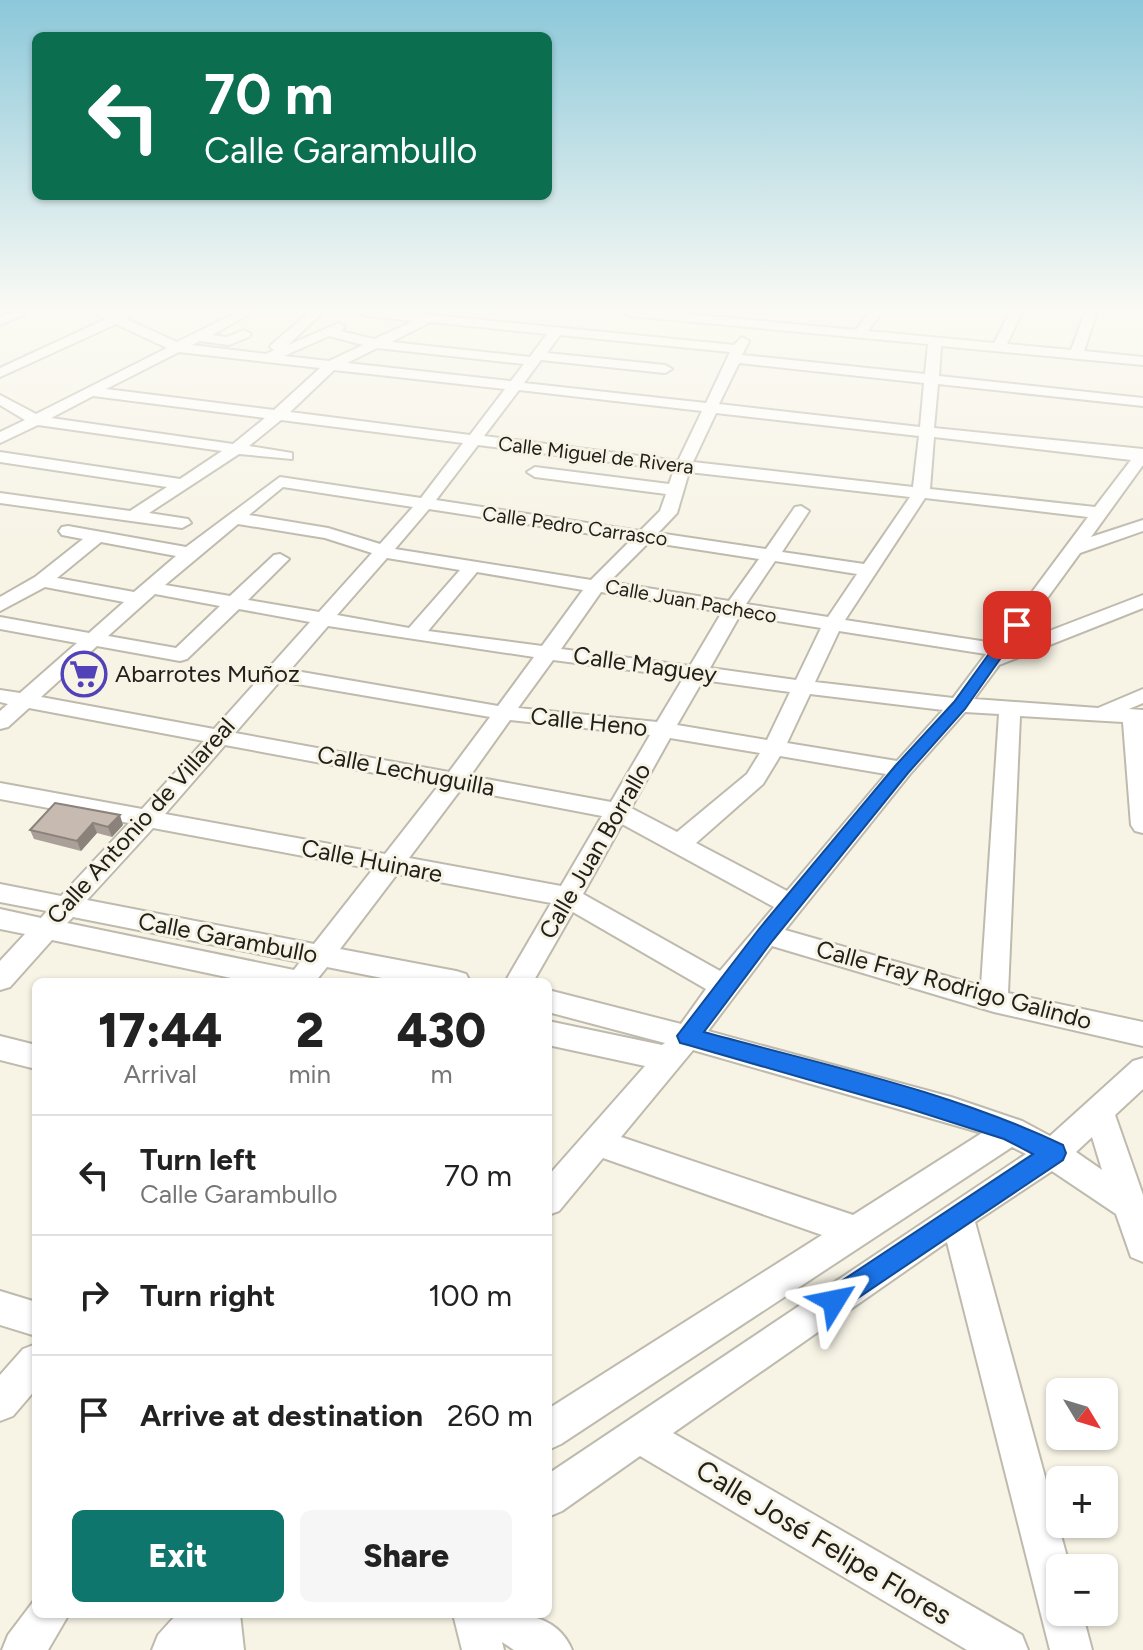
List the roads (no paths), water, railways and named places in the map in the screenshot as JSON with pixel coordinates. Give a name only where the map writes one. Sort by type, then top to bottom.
[{"type":"street","points":[[0,438],[98,389]]},
{"type":"street","points":[[135,515],[233,451],[306,389]]},
{"type":"street","name":"Calle Antonio de Villareal","points":[[0,979],[43,928],[147,819],[425,504],[511,389]]},
{"type":"street","points":[[664,389],[710,408],[927,432],[1140,462]]},
{"type":"street","points":[[304,978],[318,955],[455,781],[597,584],[668,513],[683,466],[719,389]]},
{"type":"street","points":[[679,844],[755,779],[775,746],[832,625],[921,492],[931,389]]},
{"type":"street","points":[[1024,389],[1143,402]]},
{"type":"street","name":"Calle Miguel de Rivera","points":[[92,392],[683,466],[1100,513]]},
{"type":"street","points":[[0,399],[36,420],[233,451],[286,456]]},
{"type":"street","points":[[0,457],[183,484]]},
{"type":"street","points":[[552,1190],[678,1048],[766,934],[959,705],[1140,462]]},
{"type":"street","points":[[535,472],[676,490]]},
{"type":"street","name":"Calle Pedro Carrasco","points":[[234,518],[280,482],[869,570]]},
{"type":"street","points":[[0,498],[182,523]]},
{"type":"street","name":"Calle Juan Borrallo","points":[[521,978],[734,608],[801,511]]},
{"type":"street","points":[[0,722],[190,553],[234,518]]},
{"type":"street","name":"Calle Juan Pacheco","points":[[234,518],[328,533],[383,551],[597,584],[994,656]]},
{"type":"street","points":[[1073,549],[1143,525]]},
{"type":"street","points":[[68,531],[190,553]]},
{"type":"street","points":[[0,605],[42,581],[96,537]]},
{"type":"street","points":[[0,623],[92,642],[180,655],[280,559]]},
{"type":"street","points":[[414,635],[473,566]]},
{"type":"street","name":"Calle Maguey","points":[[42,581],[236,602],[414,635],[803,687],[959,705],[1138,717]]},
{"type":"street","points":[[994,656],[1143,601]]},
{"type":"street","name":"Calle Heno","points":[[275,674],[502,713],[664,730],[902,769]]},
{"type":"street","points":[[1097,716],[1143,695]]},
{"type":"street","name":"Calle Lechuguilla","points":[[0,696],[618,811],[791,905]]},
{"type":"street","points":[[994,1001],[1010,709]]},
{"type":"street","points":[[1138,717],[1143,825]]},
{"type":"street","name":"Calle Huinare","points":[[0,791],[568,897],[724,986]]},
{"type":"street","name":"Calle Garambullo","points":[[0,893],[436,978]]},
{"type":"street","name":"Calle Garambullo","points":[[0,919],[282,978]]},
{"type":"street","name":"Calle Fray Rodrigo Galindo","points":[[766,934],[994,1001],[1143,1034]]},
{"type":"street","points":[[552,1002],[678,1048]]},
{"type":"street","points":[[552,1033],[678,1048],[907,1098],[1011,1131],[1054,1153],[1135,1208]]},
{"type":"street","points":[[0,1048],[32,1056]]},
{"type":"street","points":[[552,1494],[957,1216],[1054,1153],[1143,1070]]},
{"type":"street","points":[[1099,1111],[1135,1208],[1143,1246]]},
{"type":"street","points":[[552,1428],[1011,1131]]},
{"type":"street","points":[[596,1142],[855,1231]]},
{"type":"street","points":[[957,1216],[1046,1556]]},
{"type":"street","points":[[0,1308],[32,1318]]},
{"type":"street","points":[[0,1403],[32,1367]]},
{"type":"street","name":"Calle José Felipe Flores","points":[[641,1435],[1007,1650]]},
{"type":"street","points":[[23,1650],[45,1618]]},
{"type":"street","points":[[219,1618],[223,1650]]},
{"type":"street","points":[[475,1618],[483,1650]]},
{"type":"street","points":[[503,1618],[551,1650]]},
{"type":"street","points":[[1064,1626],[1071,1650]]},
{"type":"place","name":"Abarrotes Muñoz","points":[[84,674]]}]
